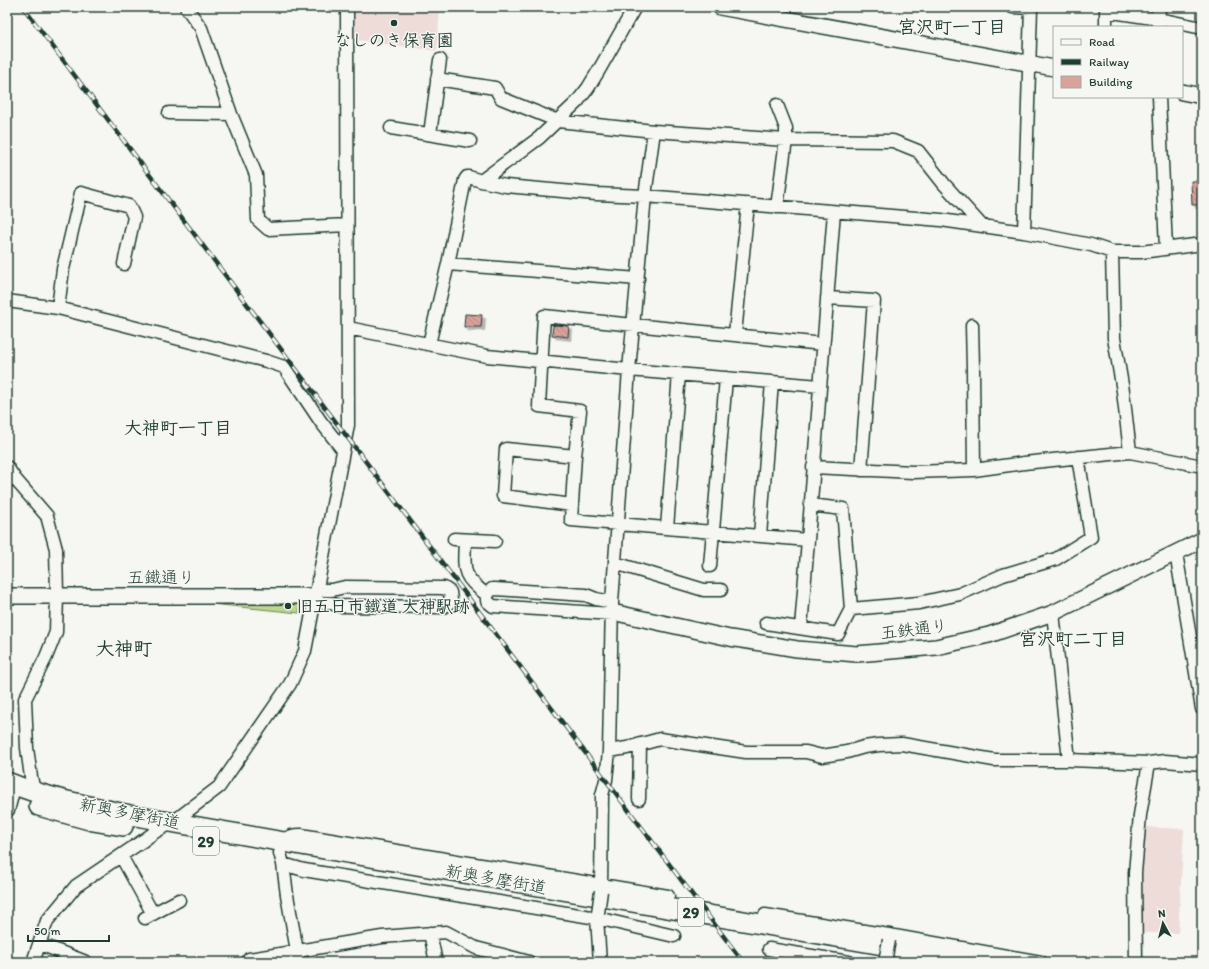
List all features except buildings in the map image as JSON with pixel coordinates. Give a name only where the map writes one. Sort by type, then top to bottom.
[{"type":"main road","name":"新奥多摩街道","points":[[9,793],[34,791],[101,809],[173,822],[282,853],[982,962]]},
{"type":"main road","name":"新奥多摩街道","points":[[9,793],[70,815],[93,821],[914,962]]},
{"type":"street","points":[[186,7],[201,28],[231,114],[256,175],[258,220],[268,229],[346,225]]},
{"type":"street","points":[[33,962],[47,921],[76,886],[155,832],[173,822],[219,787],[290,684],[305,651],[348,425],[346,225],[347,7]]},
{"type":"street","points":[[480,181],[539,138],[577,102],[588,88],[635,7]]},
{"type":"street","points":[[720,7],[1053,68]]},
{"type":"street","points":[[1012,7],[1031,8],[1024,232]]},
{"type":"street","points":[[1158,7],[1159,23]]},
{"type":"street","points":[[1106,26],[1106,9],[1159,23],[1202,28]]},
{"type":"street","points":[[430,134],[440,60]]},
{"type":"street","points":[[437,79],[495,88],[501,98],[558,121],[786,140],[893,141],[918,150],[944,184],[982,226]]},
{"type":"street","points":[[1183,92],[1202,96]]},
{"type":"street","points":[[1159,98],[1166,248]]},
{"type":"street","points":[[777,105],[786,128],[786,140],[777,207]]},
{"type":"street","points":[[169,113],[231,114]]},
{"type":"street","points":[[391,128],[470,141]]},
{"type":"street","points":[[600,962],[597,916],[601,888],[602,795],[606,780],[609,751],[612,609],[629,370],[645,196],[654,130]]},
{"type":"street","points":[[429,344],[448,264],[465,180],[467,177],[506,186],[941,220],[1024,232],[1091,245],[1112,252],[1141,252],[1202,244]]},
{"type":"street","points":[[58,308],[63,269],[82,193],[129,206],[134,216],[124,264]]},
{"type":"street","points":[[735,334],[748,204]]},
{"type":"street","points":[[800,628],[834,212]]},
{"type":"street","points":[[1112,252],[1114,338],[1123,391],[1130,452]]},
{"type":"street","points":[[448,264],[638,279]]},
{"type":"street","points":[[827,298],[874,301],[861,470]]},
{"type":"street","points":[[7,301],[58,308],[266,361],[284,367],[321,422],[343,450]]},
{"type":"street","points":[[808,540],[571,520],[575,456],[580,411],[539,406],[544,316],[823,344]]},
{"type":"street","points":[[972,325],[974,368],[974,470]]},
{"type":"street","points":[[348,328],[486,356],[820,386]]},
{"type":"street","points":[[667,528],[679,374]]},
{"type":"street","points":[[710,566],[726,378]]},
{"type":"street","points":[[760,536],[772,382]]},
{"type":"street","points":[[572,504],[502,496],[506,449],[575,456]]},
{"type":"street","points":[[813,467],[913,472],[974,470],[1024,462],[1130,452],[1202,466]]},
{"type":"street","points":[[851,609],[919,603],[960,594],[1003,575],[1056,559],[1091,537],[1078,457]]},
{"type":"street","points":[[7,467],[15,479],[47,516],[56,549],[56,632],[46,658],[25,699],[27,748],[34,791]]},
{"type":"street","points":[[766,623],[838,634],[851,609],[843,509],[810,505]]},
{"type":"street","points":[[487,595],[475,586],[467,576],[460,540],[495,540]]},
{"type":"street","name":"五鉄通り","points":[[612,609],[730,638],[797,649],[857,654],[936,646],[962,642],[989,635],[1053,613],[1202,540]]},
{"type":"street","points":[[1176,553],[1202,709]]},
{"type":"street","points":[[615,563],[704,590],[721,590]]},
{"type":"street","points":[[345,587],[444,588],[450,592],[451,600],[443,607],[339,606],[315,596],[345,587]]},
{"type":"street","points":[[492,589],[495,589],[586,595],[596,599],[612,609],[492,606],[487,601],[487,595],[492,589]]},
{"type":"street","name":"五鐵通り","points":[[7,596],[315,596]]},
{"type":"street","points":[[1053,613],[1069,760]]},
{"type":"street","points":[[609,751],[627,748],[660,739],[746,752],[806,752],[822,756],[871,746],[902,744],[994,760],[1069,760],[1202,764]]},
{"type":"street","points":[[640,744],[640,799]]},
{"type":"street","points":[[1136,962],[1135,873],[1140,815],[1149,763]]},
{"type":"street","points":[[298,956],[287,895],[282,853],[288,837],[294,835],[301,834],[404,851],[601,888],[668,896]]},
{"type":"street","points":[[282,853],[304,870],[597,916],[674,936]]},
{"type":"street","points":[[121,856],[149,916],[179,900]]},
{"type":"street","points":[[732,910],[889,938],[1041,962]]},
{"type":"street","points":[[249,959],[298,956],[382,937],[446,932],[476,948],[529,962]]},
{"type":"street","points":[[430,934],[436,962]]},
{"type":"street","points":[[885,962],[889,938]]},
{"type":"street","points":[[40,944],[86,962]]},
{"type":"street","points":[[769,950],[849,962]]},
{"type":"shaded area","name":"なしのき保育園","points":[[349,7],[440,7],[437,51],[350,39]]},
{"type":"shaded area","points":[[1144,827],[1184,829],[1178,933],[1142,933],[1139,874]]},
{"type":"green space","points":[[300,601],[299,613],[191,602]]},
{"type":"railway","points":[[23,7],[743,962]]},
{"type":"place","name":"なしのき保育園","points":[[394,23]]},
{"type":"place","name":"旧五日市鐵道 大神駅跡","points":[[288,606]]},
{"type":"district","name":"宮沢町一丁目","points":[[952,27]]},
{"type":"district","name":"大神町一丁目","points":[[178,428]]},
{"type":"district","name":"宮沢町二丁目","points":[[1073,639]]},
{"type":"district","name":"大神町","points":[[124,648]]}]
